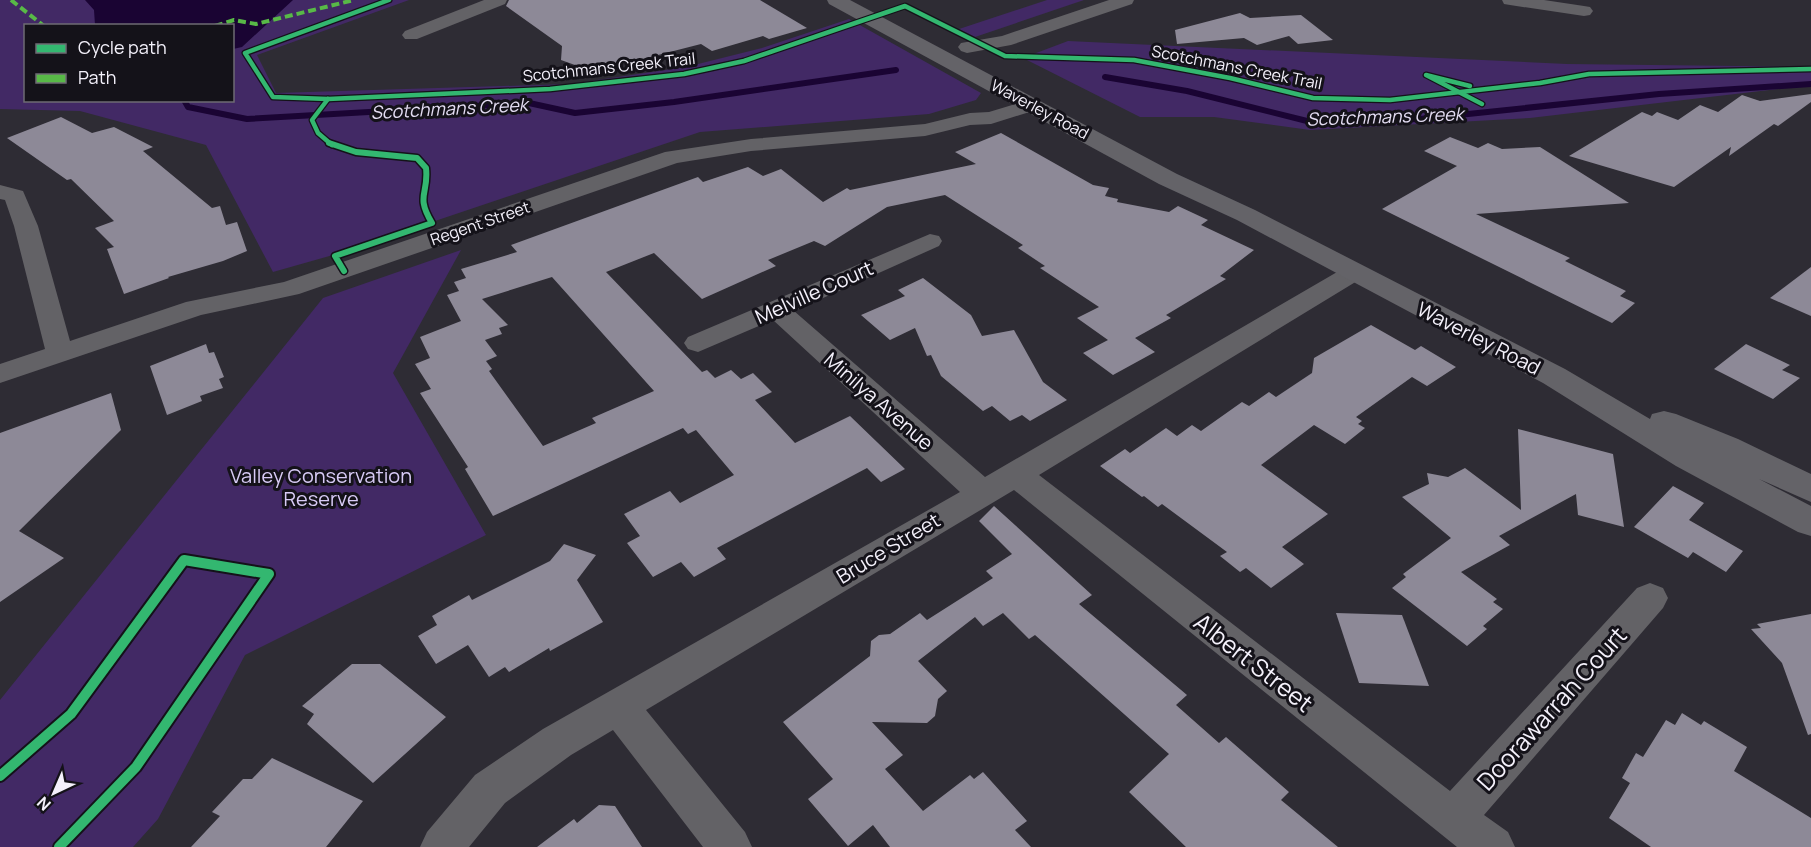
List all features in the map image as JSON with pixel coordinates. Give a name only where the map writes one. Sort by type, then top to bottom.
[{"type":"main road","name":"Waverley Road","points":[[836,0],[1033,90]]},
{"type":"main road","name":"Waverley Road","points":[[869,0],[987,57],[1168,179],[1246,215],[1353,273],[1554,376],[1688,457],[1811,522]]},
{"type":"main road","name":"Waverley Road","points":[[1101,119],[1182,166],[1246,215]]},
{"type":"main road","name":"Waverley Road","points":[[1554,376],[1726,448],[1811,489]]},
{"type":"street","points":[[411,35],[499,0]]},
{"type":"street","points":[[967,47],[1005,41],[1126,0]]},
{"type":"street","points":[[1510,0],[1584,11]]},
{"type":"street","points":[[987,57],[1005,41]]},
{"type":"street","name":"Regent Street","points":[[0,374],[195,308],[290,289],[673,158],[740,146],[925,130],[970,119],[991,118],[1033,90]]},
{"type":"street","points":[[0,192],[15,196],[26,226],[60,354]]},
{"type":"street","name":"Melville Court","points":[[698,343],[930,241]]},
{"type":"street","name":"Bruce Street","points":[[442,847],[490,789],[557,742],[1016,474],[1353,273]]},
{"type":"street","name":"Minilya Avenue","points":[[776,309],[982,493]]},
{"type":"street","name":"Albert Street","points":[[1016,474],[1452,819],[1493,847]]},
{"type":"street","name":"Doorawarrah Court","points":[[1452,819],[1650,598]]},
{"type":"street","points":[[619,707],[730,847]]},
{"type":"green space","points":[[0,0],[409,0],[257,55],[276,93],[570,84],[686,67],[762,48],[849,19],[981,93],[976,100],[929,114],[700,132],[340,253],[273,272],[206,145],[80,111],[0,109]]},
{"type":"green space","points":[[1047,0],[1084,0],[975,37],[959,29]]},
{"type":"green space","points":[[1068,41],[1567,64],[1811,67],[1811,85],[1530,118],[1310,130],[1214,117],[1140,117],[1023,58]]},
{"type":"green space","name":"Valley Conservation Reserve","points":[[461,250],[393,373],[486,535],[245,655],[158,819],[133,847],[0,847],[0,700],[323,298]]},
{"type":"shaded area","points":[[85,0],[293,0],[242,47],[234,49],[234,24],[95,24],[94,10]]},
{"type":"building","points":[[509,0],[760,0],[807,28],[769,39],[763,36],[712,51],[701,44],[615,66],[586,69],[561,60],[562,46],[506,6]]},
{"type":"building","points":[[1240,13],[1250,18],[1301,15],[1333,40],[1298,44],[1289,36],[1257,45],[1244,38],[1177,44],[1175,30]]},
{"type":"building","points":[[1811,94],[1811,102],[1778,126],[1774,124],[1729,156],[1731,147],[1674,187],[1569,156],[1642,112],[1652,116],[1657,112],[1678,120],[1700,105],[1718,112],[1742,95],[1760,101]]},
{"type":"building","points":[[61,117],[92,133],[114,127],[153,147],[143,151],[212,208],[220,206],[226,225],[237,222],[247,251],[124,294],[107,249],[114,247],[95,228],[114,221],[71,179],[67,180],[7,138]]},
{"type":"building","points":[[1001,133],[1093,185],[1109,188],[1105,196],[1118,199],[1117,202],[1169,212],[1178,206],[1208,220],[1201,225],[1254,250],[1220,276],[1226,279],[1166,315],[1171,318],[1135,338],[1155,352],[1113,375],[1083,353],[1108,340],[1077,318],[1099,307],[1040,268],[1045,266],[1018,248],[1023,245],[945,195],[887,207],[825,246],[814,241],[768,260],[776,266],[702,299],[654,253],[606,272],[702,372],[707,370],[715,378],[731,370],[741,379],[753,373],[772,392],[755,400],[795,443],[850,416],[905,469],[881,482],[867,468],[717,548],[726,559],[694,577],[681,562],[653,577],[627,543],[640,536],[624,514],[670,491],[680,503],[734,475],[696,430],[688,434],[683,428],[493,516],[465,469],[468,467],[420,393],[431,389],[415,364],[430,358],[420,337],[461,321],[447,295],[459,291],[454,282],[466,278],[461,269],[517,252],[511,245],[698,177],[703,182],[748,167],[763,176],[781,169],[823,202],[847,188],[850,190],[976,164],[955,152]],"holes":[[[552,277],[654,391],[592,418],[596,423],[543,446],[489,371],[492,369],[486,361],[497,356],[485,340],[502,334],[499,328],[508,325],[482,299]]]},
{"type":"building","points":[[1450,137],[1478,148],[1488,143],[1502,149],[1540,147],[1629,203],[1476,214],[1570,258],[1565,261],[1626,291],[1620,296],[1635,303],[1612,323],[1382,209],[1457,166],[1424,151]]},
{"type":"building","points":[[1811,267],[1811,316],[1770,298]]},
{"type":"building","points":[[923,278],[971,315],[982,336],[1014,330],[1043,382],[1067,400],[1030,421],[1022,415],[1010,421],[992,406],[983,411],[941,376],[931,355],[927,356],[915,328],[890,340],[861,315],[905,296],[898,290]]},
{"type":"building","points":[[1371,325],[1415,350],[1421,346],[1456,367],[1427,386],[1412,377],[1356,417],[1362,421],[1358,424],[1365,428],[1345,444],[1314,425],[1261,465],[1328,514],[1282,547],[1304,564],[1271,588],[1246,568],[1240,572],[1220,556],[1227,552],[1162,504],[1158,507],[1100,466],[1125,449],[1130,453],[1166,428],[1177,436],[1192,425],[1201,431],[1242,402],[1249,406],[1269,392],[1276,397],[1312,373],[1314,358]]},
{"type":"building","points":[[206,344],[209,353],[214,352],[224,377],[219,379],[223,388],[200,396],[202,401],[167,415],[150,366]]},
{"type":"building","points":[[1746,344],[1790,365],[1782,370],[1800,378],[1773,399],[1714,369]]},
{"type":"building","points":[[111,393],[121,430],[19,531],[64,558],[0,602],[0,433]]},
{"type":"building","points":[[1518,429],[1613,454],[1624,527],[1578,515],[1576,494],[1499,536],[1510,545],[1461,572],[1497,599],[1493,602],[1503,609],[1483,626],[1487,629],[1467,646],[1392,588],[1406,577],[1403,574],[1451,538],[1402,497],[1429,484],[1427,473],[1448,477],[1465,468],[1521,510]]},
{"type":"building","points":[[1673,486],[1704,503],[1689,520],[1743,551],[1726,572],[1693,552],[1688,558],[1634,527]]},
{"type":"building","points":[[994,506],[1092,595],[1079,604],[1187,695],[1176,705],[1219,743],[1226,737],[1289,792],[1281,800],[1338,847],[1186,847],[1129,792],[1169,754],[1035,635],[1029,639],[1003,613],[983,626],[975,617],[918,661],[947,691],[938,699],[935,716],[927,723],[872,722],[903,755],[885,769],[923,811],[970,775],[974,779],[983,772],[1027,821],[1015,830],[1031,847],[890,847],[873,825],[848,846],[808,799],[833,779],[783,722],[870,656],[871,641],[879,635],[890,634],[920,613],[927,620],[993,578],[986,571],[1012,554],[979,521]]},
{"type":"building","points":[[564,544],[596,555],[577,580],[603,622],[550,651],[549,648],[509,672],[505,667],[489,677],[468,645],[436,664],[418,636],[437,625],[432,616],[469,595],[472,600],[550,561]]},
{"type":"building","points":[[1336,613],[1402,615],[1429,686],[1359,683]]},
{"type":"building","points":[[1811,614],[1811,734],[1808,735],[1782,663],[1751,629],[1761,628],[1757,624]]},
{"type":"building","points":[[352,664],[380,664],[446,717],[373,783],[307,724],[314,714],[302,706]]},
{"type":"building","points":[[1682,713],[1701,725],[1704,721],[1747,747],[1734,771],[1811,818],[1811,847],[1651,847],[1609,818],[1630,783],[1622,778],[1636,753],[1643,757],[1666,720],[1675,725]]},
{"type":"building","points":[[272,758],[363,801],[326,847],[191,847],[220,816],[212,812],[243,779],[252,779]]},
{"type":"building","points":[[599,805],[615,806],[642,847],[537,847],[574,819],[577,823]]},
{"type":"waterway","name":"Scotchmans Creek","points":[[185,102],[188,107],[247,119],[529,103],[575,113],[674,102],[896,70]]},
{"type":"waterway","name":"Scotchmans Creek","points":[[1105,77],[1187,91],[1307,121],[1420,119],[1659,94],[1811,84]]},
{"type":"marked path","points":[[11,0],[41,24]]},
{"type":"marked path","points":[[221,24],[234,20],[256,24],[354,0]]},
{"type":"cycle path","name":"Scotchmans Creek Trail","points":[[389,0],[245,53],[273,97],[328,99],[550,89],[684,74],[744,61],[905,6],[1005,56],[1134,60],[1230,78],[1313,98],[1390,100],[1540,83],[1589,74],[1811,69]]},
{"type":"cycle path","points":[[1470,86],[1426,75],[1482,104]]},
{"type":"cycle path","points":[[328,99],[312,120],[318,133],[328,143],[356,152],[417,158],[423,163],[427,173],[422,199],[432,223],[335,256],[344,271]]},
{"type":"cycle path","points":[[0,776],[71,714],[184,560],[269,574],[136,767],[59,847]]}]
